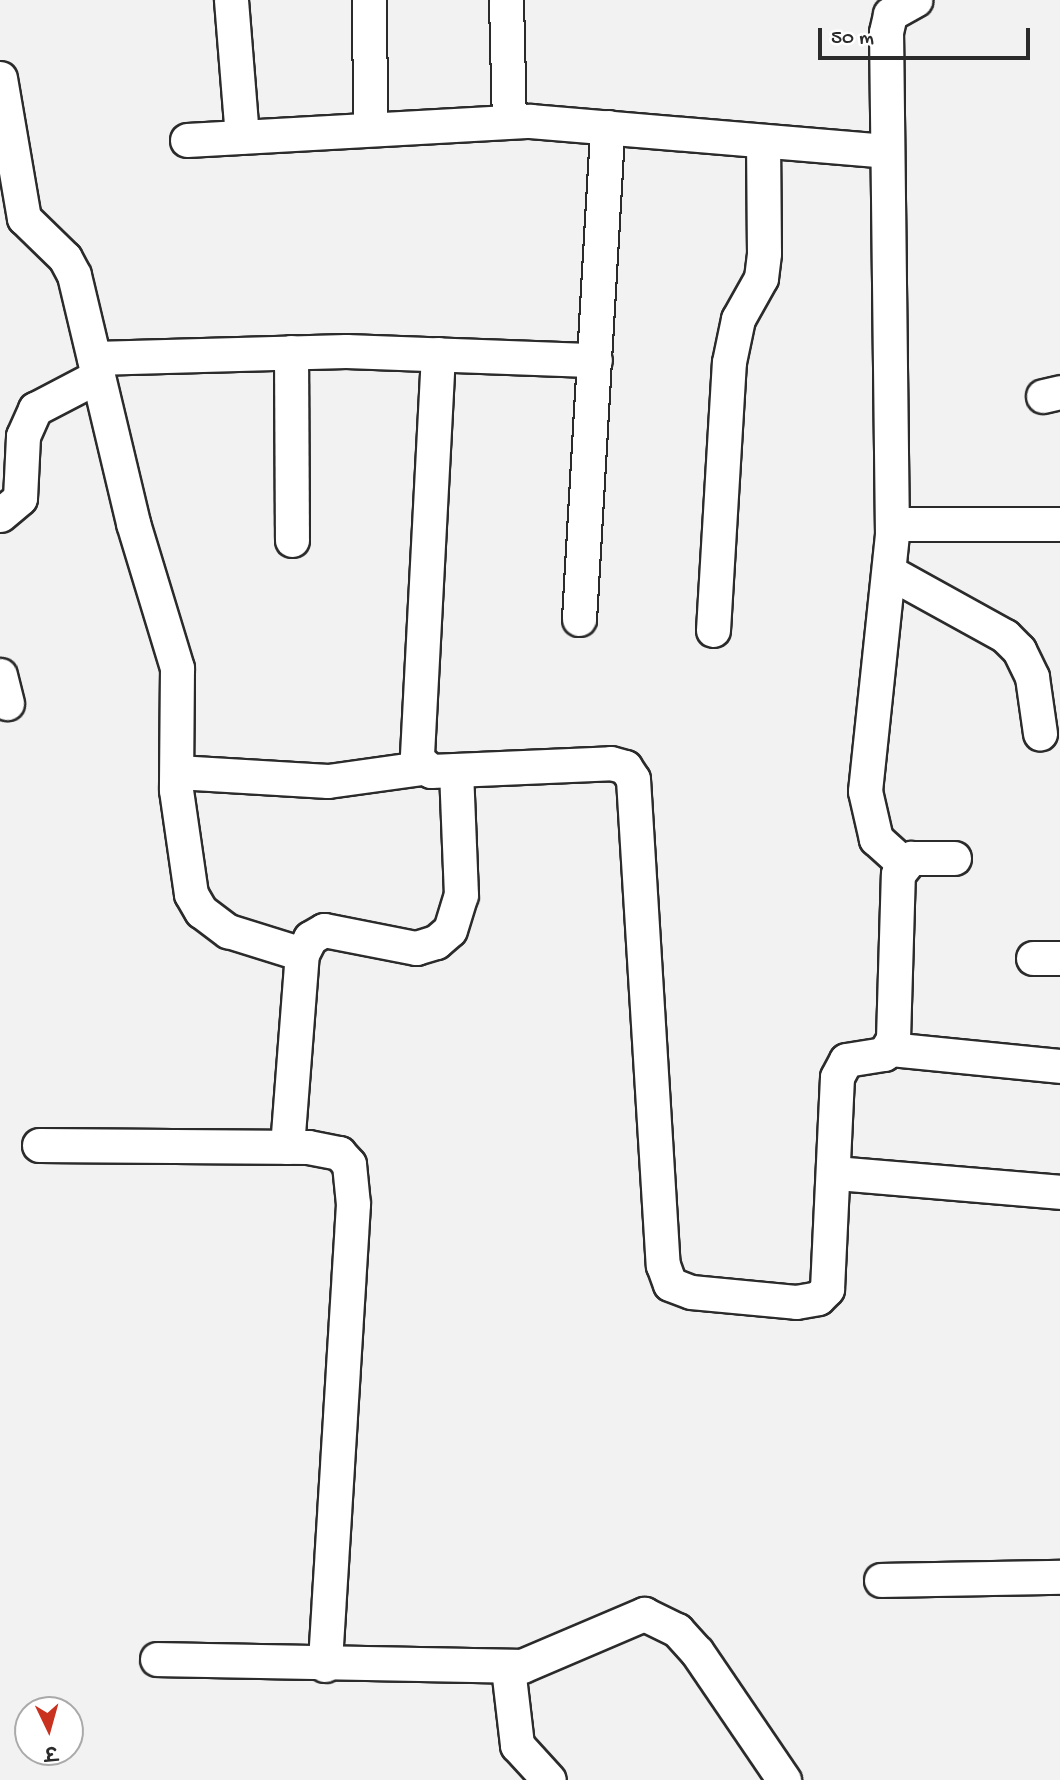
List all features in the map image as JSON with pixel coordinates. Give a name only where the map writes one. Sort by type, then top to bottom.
[{"type":"street","points":[[231,0],[242,137]]},
{"type":"street","points":[[369,0],[369,127]]},
{"type":"street","points":[[506,0],[509,121]]},
{"type":"street","points":[[904,864],[876,839],[865,791],[891,573],[886,32],[891,14],[906,2]]},
{"type":"street","points":[[0,78],[24,218],[65,258],[96,367],[157,613],[177,668],[177,772],[182,858],[201,911],[228,931],[302,954]]},
{"type":"street","points":[[187,139],[509,121],[886,151]]},
{"type":"street","points":[[579,619],[607,127]]},
{"type":"street","points":[[712,631],[729,362],[738,319],[761,278],[764,253],[763,141]]},
{"type":"street","points":[[291,352],[292,540]]},
{"type":"street","points":[[0,515],[20,498],[23,436],[35,409],[96,367],[291,352],[595,360]]},
{"type":"street","points":[[422,768],[414,748],[438,354]]},
{"type":"street","points":[[892,524],[1060,524]]},
{"type":"street","points":[[891,573],[1019,650],[1032,677],[1040,733]]},
{"type":"street","points":[[177,772],[328,781],[422,768],[456,771],[595,762],[625,767],[633,779],[663,1265],[670,1284],[691,1293],[796,1302],[818,1298],[831,1278],[840,1066],[890,1049],[1060,1066]]},
{"type":"street","points":[[287,1147],[302,954],[310,938],[324,930],[416,948],[450,930],[461,895],[456,771]]},
{"type":"street","points":[[890,1049],[896,886],[904,864],[921,857],[954,858]]},
{"type":"street","points":[[39,1144],[287,1147],[339,1153],[352,1181],[325,1665]]},
{"type":"street","points":[[836,1172],[1060,1192]]},
{"type":"street","points":[[881,1580],[1060,1577]]},
{"type":"street","points":[[157,1659],[508,1668],[547,1659],[625,1619],[643,1614],[659,1619],[697,1652],[784,1780]]},
{"type":"street","points":[[508,1668],[518,1768],[549,1780]]}]
